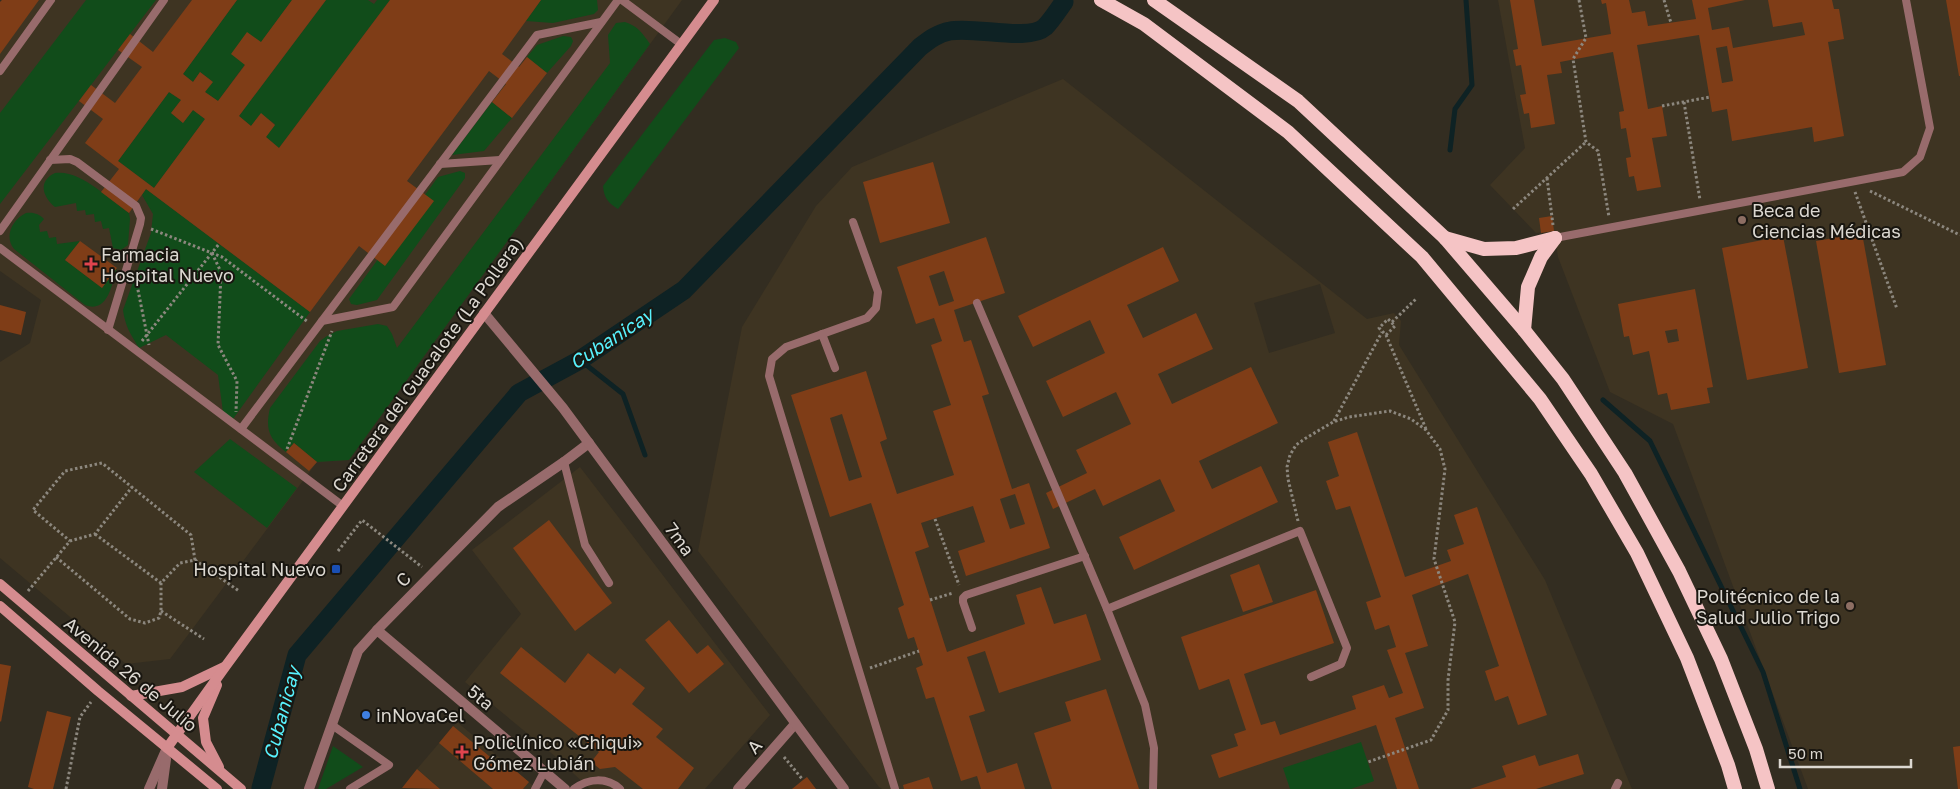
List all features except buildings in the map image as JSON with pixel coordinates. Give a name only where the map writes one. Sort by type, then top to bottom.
[{"type":"highway","points":[[1101,0],[1144,24],[1288,132],[1422,257],[1540,399],[1591,474],[1637,553],[1686,658],[1736,789]]},
{"type":"highway","points":[[1154,0],[1298,101],[1445,238],[1524,330],[1563,379],[1625,473],[1679,571],[1721,659],[1756,748],[1768,789]]},
{"type":"highway","points":[[1445,238],[1484,249],[1516,248],[1555,238]]},
{"type":"highway","points":[[1524,330],[1528,287],[1541,257],[1555,238]]},
{"type":"main road","name":"Carretera del Guacalote (La Pollera)","points":[[168,748],[225,667],[714,0]]},
{"type":"main road","name":"Avenida 26 de Julio","points":[[0,584],[241,789]]},
{"type":"main road","name":"Avenida 26 de Julio","points":[[0,606],[98,691],[217,789]]},
{"type":"main road","points":[[131,696],[182,687],[225,667]]},
{"type":"main road","points":[[221,773],[206,742],[203,718],[225,667]]},
{"type":"street","name":"7ma","points":[[484,313],[563,408],[794,724],[844,789]]},
{"type":"street","name":"C","points":[[309,789],[358,651],[430,574],[498,507],[589,443]]},
{"type":"street","name":"5ta","points":[[377,630],[565,789]]},
{"type":"street","name":"A","points":[[738,789],[794,724]]},
{"type":"street","points":[[149,789],[168,748]]},
{"type":"street","points":[[162,789],[168,748]]},
{"type":"lane","points":[[0,71],[51,0]]},
{"type":"lane","points":[[0,231],[164,0]]},
{"type":"lane","points":[[322,321],[393,307],[601,22],[620,0],[681,44]]},
{"type":"lane","points":[[1555,238],[1903,172],[1920,157],[1930,128],[1906,0]]},
{"type":"lane","points":[[241,429],[537,34],[601,22]]},
{"type":"lane","points":[[50,160],[70,159],[77,162],[136,206],[141,218],[108,330]]},
{"type":"lane","points":[[440,164],[500,160]]},
{"type":"lane","points":[[853,222],[878,292],[876,308],[868,318],[786,347],[772,359],[769,376],[895,789]]},
{"type":"lane","points":[[0,248],[343,506]]},
{"type":"lane","points":[[977,303],[1085,556],[1145,705],[1154,748],[1152,789]]},
{"type":"lane","points":[[822,334],[835,368]]},
{"type":"lane","points":[[564,462],[585,546],[609,583]]},
{"type":"lane","points":[[1107,609],[1300,531],[1347,648],[1341,664],[1311,678]]},
{"type":"lane","points":[[972,628],[963,602],[963,598],[966,595],[1085,556]]},
{"type":"lane","points":[[332,726],[389,765],[350,789]]},
{"type":"lane","points":[[535,789],[544,772]]},
{"type":"lane","points":[[574,789],[584,782],[596,780],[607,782],[620,789]]},
{"type":"path","points":[[1579,0],[1586,38],[1573,59],[1586,142],[1598,151],[1611,227]]},
{"type":"path","points":[[1664,0],[1671,23]]},
{"type":"path","points":[[1662,106],[1710,97]]},
{"type":"path","points":[[1684,102],[1702,210]]},
{"type":"path","points":[[1513,209],[1586,142]]},
{"type":"path","points":[[1547,178],[1555,238]]},
{"type":"path","points":[[1851,182],[1960,235]]},
{"type":"path","points":[[1851,182],[1897,309]]},
{"type":"path","points":[[140,224],[222,257],[316,329]]},
{"type":"path","points":[[135,350],[219,244]]},
{"type":"path","points":[[212,253],[221,272],[218,345],[237,381],[236,415],[241,429]]},
{"type":"path","points":[[128,264],[135,276],[152,363]]},
{"type":"path","points":[[1392,322],[1417,298]]},
{"type":"path","points":[[286,452],[337,318]]},
{"type":"path","points":[[1333,422],[1384,334],[1395,326],[1388,319],[1379,328],[1384,334],[1426,430],[1440,449],[1445,469],[1434,559],[1456,622],[1448,680],[1448,710],[1431,740],[1368,762]]},
{"type":"path","points":[[1300,531],[1287,467],[1290,455],[1296,445],[1333,422],[1349,417],[1390,411],[1411,419],[1426,430]]},
{"type":"path","points":[[70,541],[33,510],[65,471],[102,463],[191,535],[196,560],[239,591]]},
{"type":"path","points":[[19,601],[70,541],[96,534],[132,487]]},
{"type":"path","points":[[930,600],[960,590],[935,519]]},
{"type":"path","points":[[338,551],[362,520],[430,574]]},
{"type":"path","points":[[96,534],[162,583]]},
{"type":"path","points":[[56,557],[130,619],[145,623],[159,618],[162,583],[180,563],[196,560]]},
{"type":"path","points":[[161,611],[204,638]]},
{"type":"path","points":[[859,672],[919,651]]},
{"type":"path","points":[[66,789],[80,718],[98,691]]},
{"type":"path","points":[[776,747],[803,780]]},
{"type":"shaded area","points":[[2,0],[682,0],[349,460],[317,462],[170,659],[126,664],[0,558],[0,362],[30,343],[41,300],[0,271],[0,2]]},
{"type":"shaded area","name":"Beca de Ciencias Médicas","points":[[1498,0],[1960,0],[1960,789],[1808,789],[1673,424],[1610,392],[1558,257],[1554,231],[1536,233],[1490,185],[1525,148]]},
{"type":"shaded area","points":[[1063,79],[1367,319],[1394,313],[1401,321],[1399,345],[1545,580],[1632,789],[882,789],[879,787],[698,551],[742,327],[816,206],[852,167]],"holes":[[[1320,284],[1335,333],[1269,353],[1254,303]]]},
{"type":"shaded area","points":[[580,467],[770,715],[705,789],[590,789],[556,757],[465,682],[521,614],[472,550]]},
{"type":"shaded area","name":"Policlínico «Chiqui» Gómez Lubián","points":[[457,722],[537,789],[440,789],[417,769]]},
{"type":"green space","points":[[86,0],[156,0],[0,204],[0,113]]},
{"type":"green space","points":[[237,0],[292,0],[218,101],[205,92],[212,81],[200,72],[193,82],[183,74]]},
{"type":"green space","points":[[326,0],[368,0],[374,4],[377,0],[390,0],[279,148],[266,137],[275,124],[261,114],[251,126],[239,116]]},
{"type":"green space","points":[[541,0],[597,0],[598,10],[594,14],[553,23],[526,21]]},
{"type":"green space","points":[[625,22],[637,28],[650,44],[349,460],[317,462],[294,443],[286,452],[272,438],[268,428],[270,408],[320,341],[337,331],[378,324],[387,326],[397,348],[610,63],[608,35],[616,23]]},
{"type":"green space","points":[[563,36],[571,37],[573,41],[571,46],[547,73],[527,57],[537,45]]},
{"type":"green space","points":[[725,38],[736,42],[739,48],[618,209],[609,202],[604,194],[603,186],[714,40]]},
{"type":"green space","points":[[169,92],[181,100],[171,113],[183,123],[193,110],[205,119],[154,188],[118,161]]},
{"type":"green space","points":[[492,102],[512,118],[484,151],[452,155]]},
{"type":"green space","points":[[460,171],[465,173],[465,178],[377,300],[357,305],[351,304],[349,299],[438,177]]},
{"type":"green space","points":[[55,173],[65,173],[84,180],[129,213],[128,245],[121,250],[113,248],[109,228],[103,229],[101,221],[95,222],[94,214],[86,215],[85,210],[77,211],[76,203],[55,207],[45,194],[44,184]]},
{"type":"green space","points":[[146,189],[310,312],[233,419],[223,412],[218,375],[166,335],[139,348],[127,326],[123,310],[151,233],[153,214],[142,195]]},
{"type":"green space","points":[[26,213],[36,214],[44,219],[39,225],[40,232],[47,231],[49,238],[56,237],[57,244],[80,241],[65,260],[102,288],[117,268],[111,289],[104,301],[93,307],[85,305],[14,249],[10,239],[11,229],[13,224]]},
{"type":"green space","points":[[230,439],[297,488],[267,528],[194,472]]},
{"type":"green space","points":[[1361,742],[1374,781],[1351,789],[1290,789],[1283,768]]},
{"type":"green space","points":[[333,746],[363,767],[326,789],[318,789]]},
{"type":"waterway","points":[[1450,150],[1455,109],[1472,85],[1466,0]]},
{"type":"waterway","name":"Cubanicay","points":[[261,788],[297,655],[519,393],[580,360],[684,290],[920,47],[938,35],[950,31],[973,30],[1014,34],[1037,31],[1048,24],[1064,2]]},
{"type":"waterway","points":[[580,360],[623,394],[645,455]]},
{"type":"waterway","points":[[1603,400],[1650,441],[1763,672],[1800,789]]},
{"type":"place","name":"Beca de Ciencias Médicas","points":[[1742,220]]},
{"type":"place","name":"Farmacia Hospital Nuevo","points":[[91,264]]},
{"type":"place","name":"Hospital Nuevo","points":[[336,569]]},
{"type":"place","name":"Politécnico de la Salud Julio Trigo","points":[[1850,606]]},
{"type":"place","name":"inNovaCel","points":[[366,715]]},
{"type":"place","name":"Policlínico «Chiqui» Gómez Lubián","points":[[462,752]]}]
